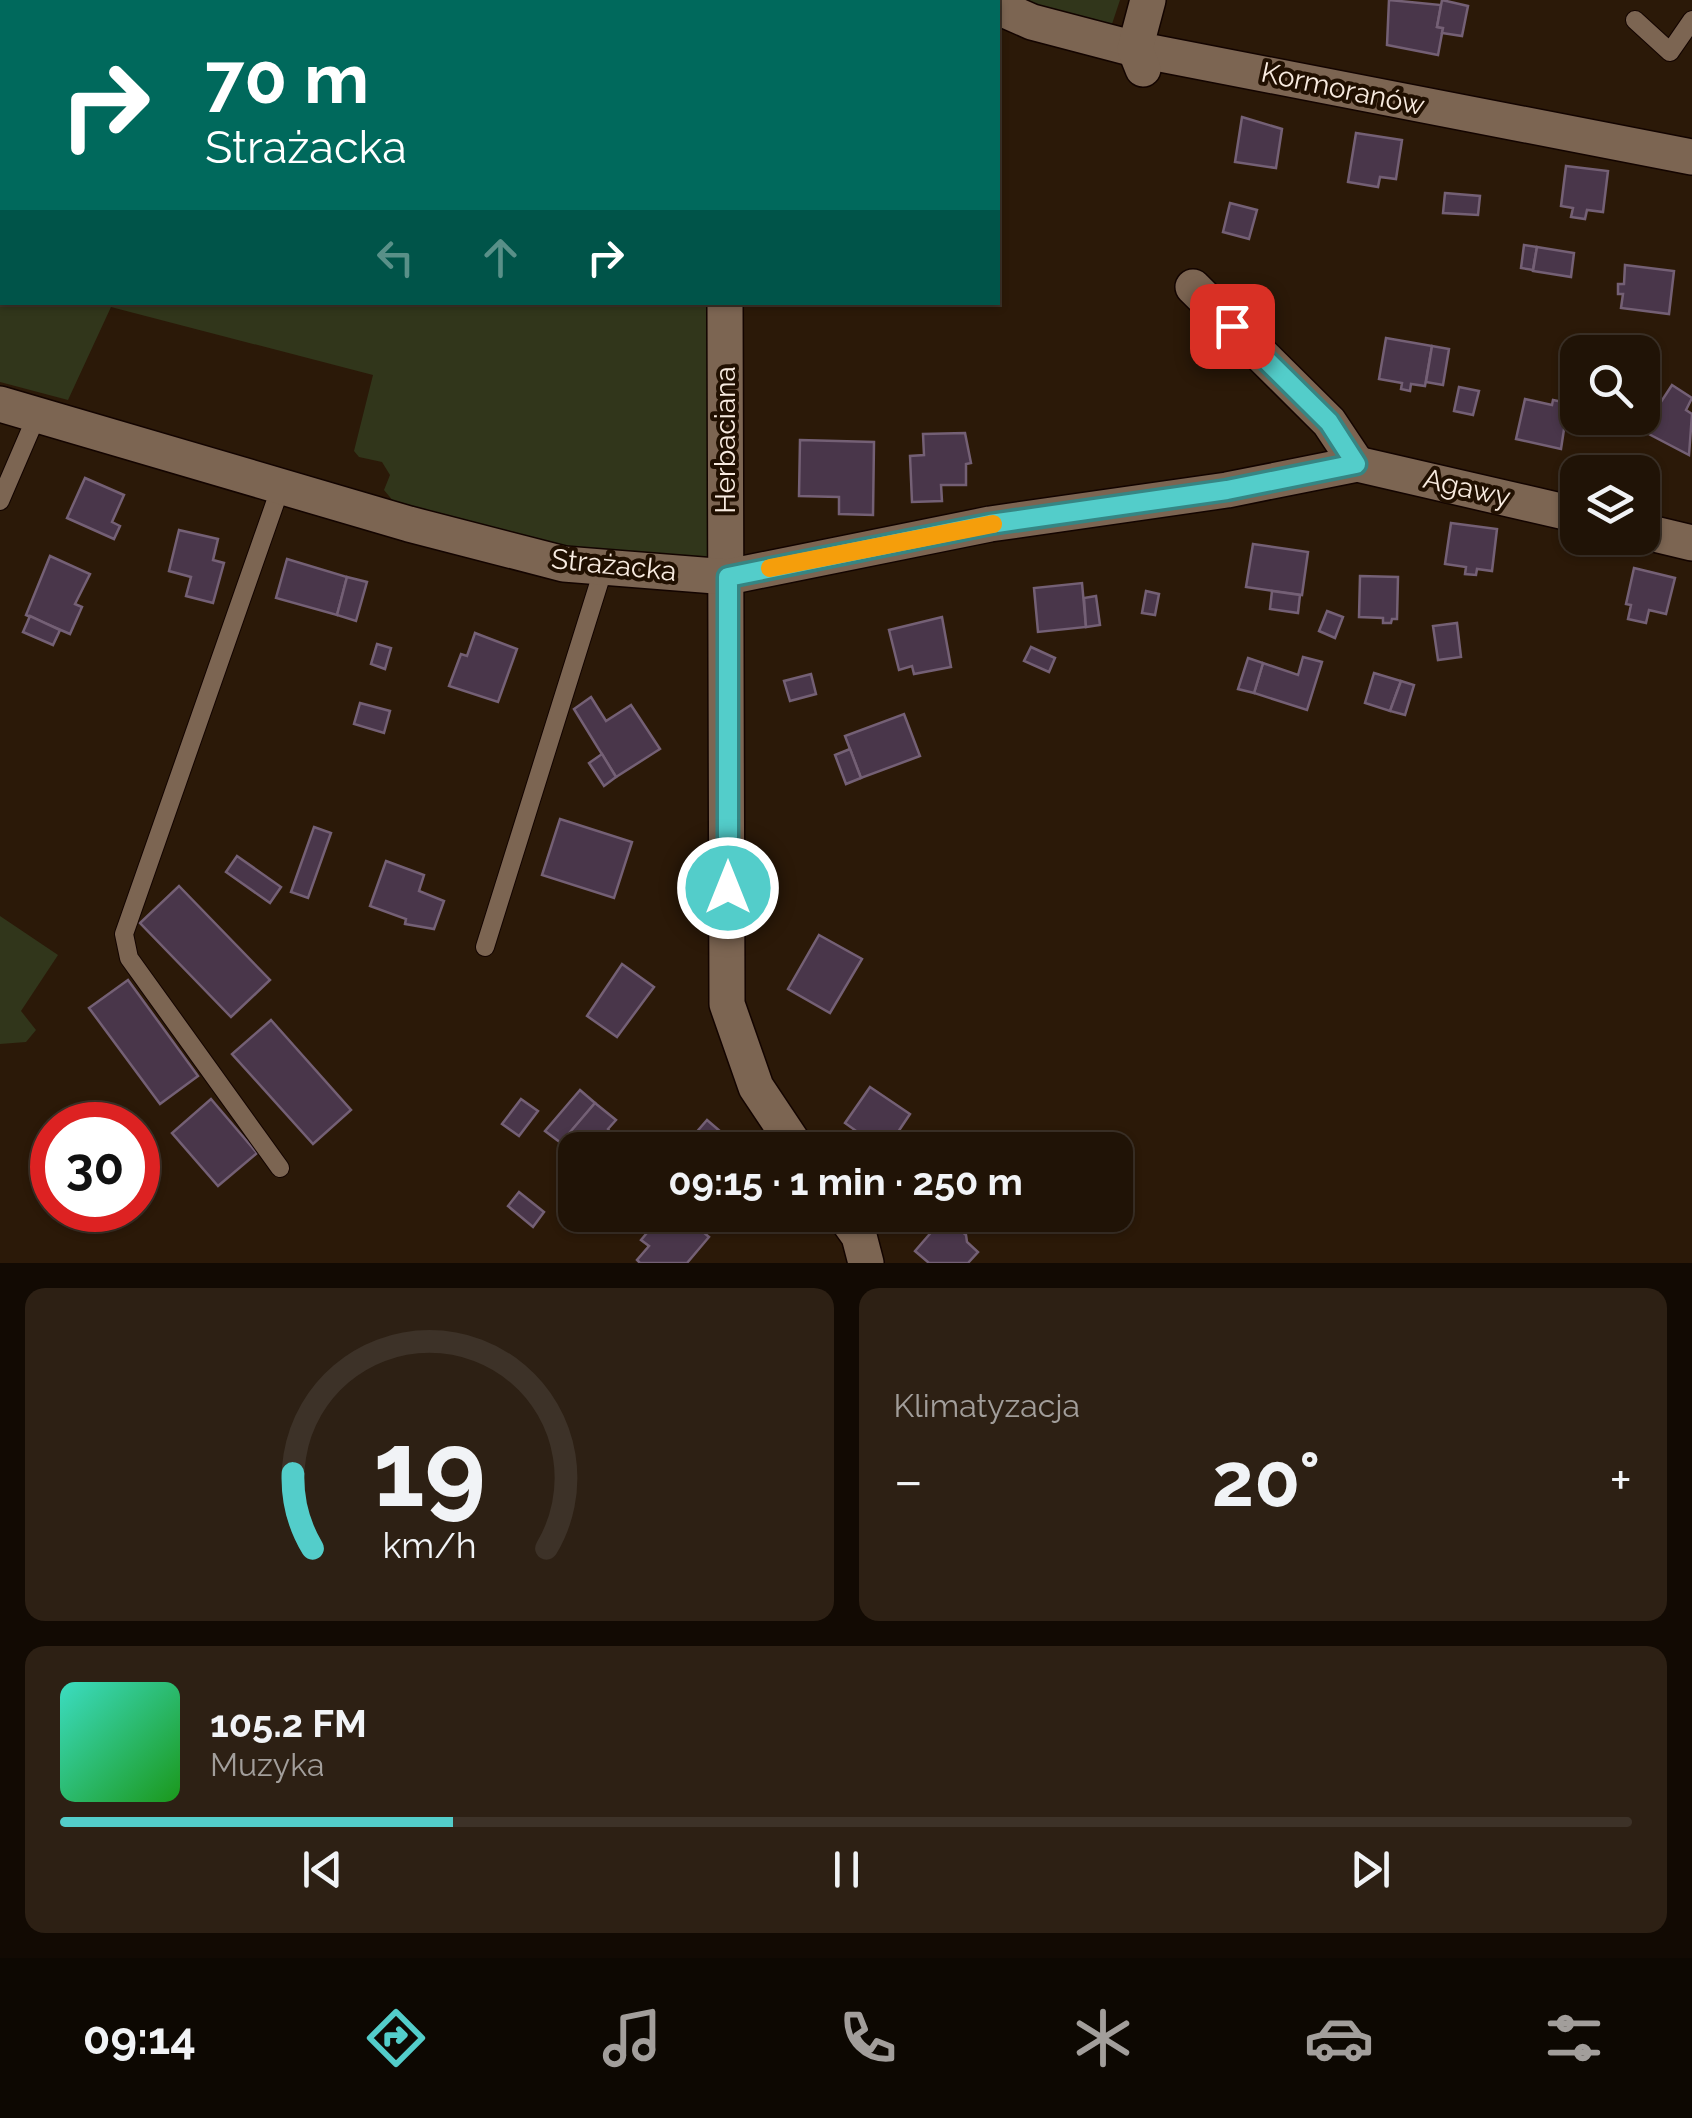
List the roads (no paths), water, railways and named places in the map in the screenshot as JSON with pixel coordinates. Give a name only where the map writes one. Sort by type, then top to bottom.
[{"type":"street","points":[[1140,62],[1148,0]]},
{"type":"street","name":"Kormoranów","points":[[1000,8],[1140,62],[1692,157]]},
{"type":"street","points":[[1193,287],[1329,422],[1356,464]]},
{"type":"street","name":"Herbaciana","points":[[725,305],[727,1004],[756,1086],[786,1132]]},
{"type":"street","name":"Strażacka","points":[[0,404],[564,564],[728,577],[990,524],[1227,490],[1356,464]]},
{"type":"street","name":"Agawy","points":[[1356,464],[1560,511]]},
{"type":"street","points":[[1660,535],[1692,543]]},
{"type":"street","points":[[856,1232],[866,1263]]},
{"type":"lane","points":[[1635,20],[1670,52],[1692,20]]},
{"type":"lane","points":[[0,500],[37,415]]},
{"type":"lane","points":[[280,1168],[129,958],[124,934],[281,486]]},
{"type":"lane","points":[[485,947],[604,567]]}]
